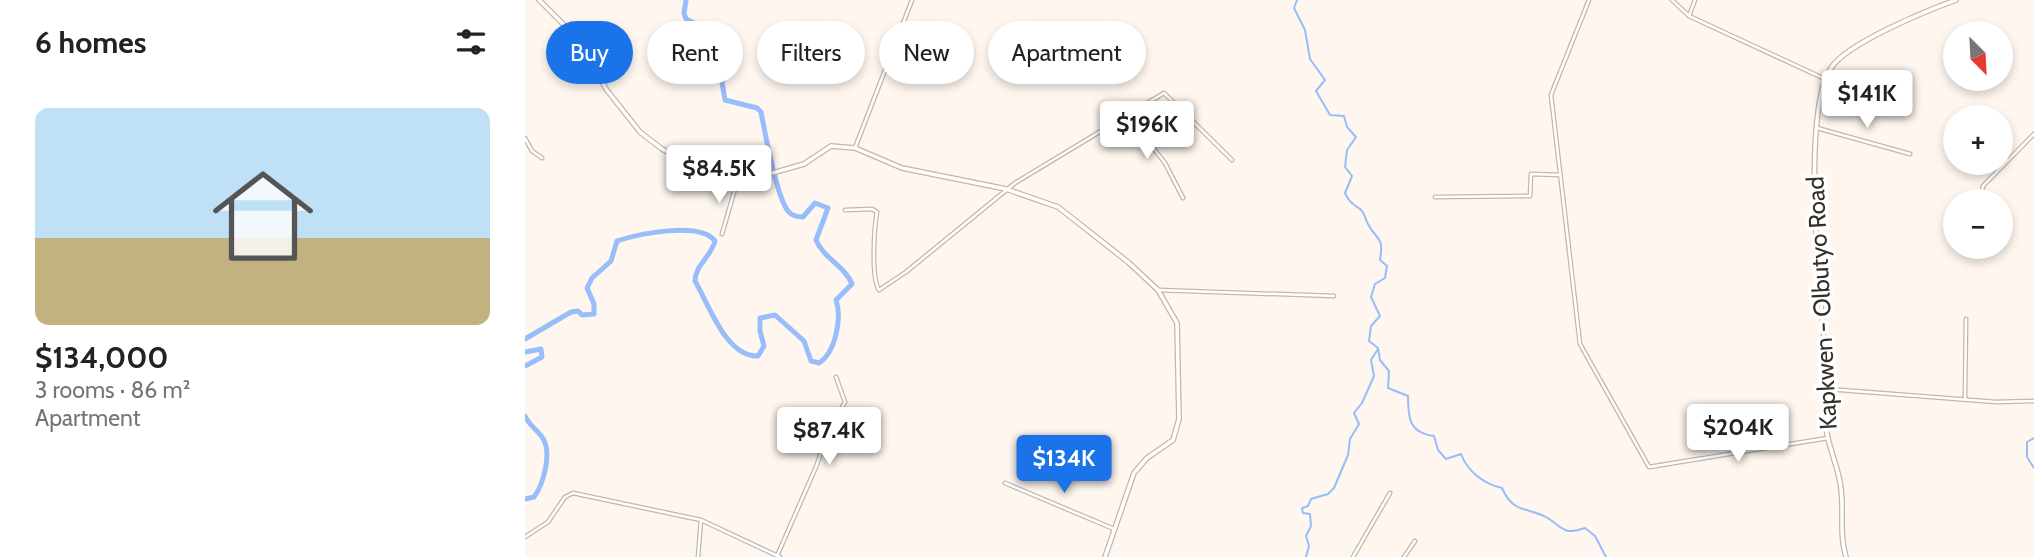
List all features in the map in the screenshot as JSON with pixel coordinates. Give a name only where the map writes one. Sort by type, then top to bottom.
[{"type":"street","points":[[539,0],[582,43],[606,89],[640,132],[662,149],[708,173],[737,182],[806,163],[831,146],[855,148],[902,168],[1006,189],[1062,209],[1158,290],[1172,310],[1177,323],[1179,419],[1173,440],[1147,458],[1134,474],[1105,557]]},
{"type":"street","points":[[855,148],[912,0]]},
{"type":"street","points":[[1589,0],[1552,94],[1582,349],[1649,467],[1828,438]]},
{"type":"street","points":[[1672,0],[1689,16],[1825,79],[1835,62],[1848,52],[1895,27],[1957,0]]},
{"type":"street","points":[[1689,16],[1695,0]]},
{"type":"street","name":"Kapkwen - Olbutyo Road","points":[[1825,79],[1817,128],[1814,181],[1828,438],[1841,484],[1841,535],[1846,557]]},
{"type":"street","points":[[845,210],[872,209],[877,212],[874,238],[876,287],[879,290],[906,272],[1006,189],[1166,93],[1232,160]]},
{"type":"street","points":[[1127,115],[1165,163],[1183,198]]},
{"type":"street","points":[[1817,128],[1910,154]]},
{"type":"street","points":[[1982,189],[2034,134]]},
{"type":"street","points":[[525,138],[532,150],[542,158]]},
{"type":"street","points":[[1435,197],[1531,195],[1531,174],[1560,175]]},
{"type":"street","points":[[722,234],[737,182]]},
{"type":"street","points":[[1158,290],[1334,296]]},
{"type":"street","points":[[1965,399],[1966,318]]},
{"type":"street","points":[[525,537],[548,522],[565,496],[571,493],[701,520],[778,556],[828,432],[844,404],[836,377]]},
{"type":"street","points":[[1827,389],[2034,401]]},
{"type":"street","points":[[1005,483],[1114,529]]},
{"type":"street","points":[[1353,557],[1390,493]]},
{"type":"street","points":[[698,557],[701,520]]},
{"type":"street","points":[[1404,557],[1415,541]]},
{"type":"waterway","points":[[525,339],[571,312],[594,314],[594,304],[587,288],[592,278],[611,261],[617,241],[639,235],[683,230],[707,235],[715,241],[698,270],[695,281],[720,328],[737,348],[758,356],[764,346],[760,318],[775,315],[804,341],[811,361],[819,363],[830,351],[838,325],[836,300],[852,284],[845,272],[824,252],[816,240],[828,208],[815,203],[803,217],[788,211],[775,178],[761,112],[757,108],[725,100],[722,82],[732,58],[726,54],[709,55],[703,52],[717,28],[698,25],[686,19],[686,0]]},
{"type":"waterway","points":[[1297,0],[1294,8],[1305,30],[1310,59],[1325,80],[1316,91],[1330,115],[1344,116],[1347,127],[1356,137],[1347,150],[1345,167],[1352,176],[1345,193],[1362,211],[1371,230],[1379,239],[1380,260],[1387,266],[1385,278],[1375,284],[1371,297],[1380,316],[1371,326],[1369,341],[1378,348],[1380,360],[1389,371],[1388,388],[1408,396],[1410,418],[1415,428],[1419,432],[1434,436],[1438,450],[1446,459],[1461,454],[1472,472],[1489,484],[1502,488],[1516,506],[1546,517],[1567,531],[1585,528],[1595,536],[1606,557]]},
{"type":"waterway","points":[[525,352],[541,349],[542,357],[525,366]]},
{"type":"waterway","points":[[1306,557],[1309,546],[1306,536],[1311,526],[1310,514],[1303,513],[1302,508],[1308,506],[1311,499],[1328,494],[1334,488],[1348,455],[1350,439],[1359,424],[1354,413],[1362,403],[1374,376],[1371,360],[1378,349]]},
{"type":"waterway","points":[[525,416],[542,437],[547,451],[543,477],[537,492],[534,497],[525,499]]},
{"type":"waterway","points":[[2034,438],[2027,442],[2027,457],[2034,468]]}]
